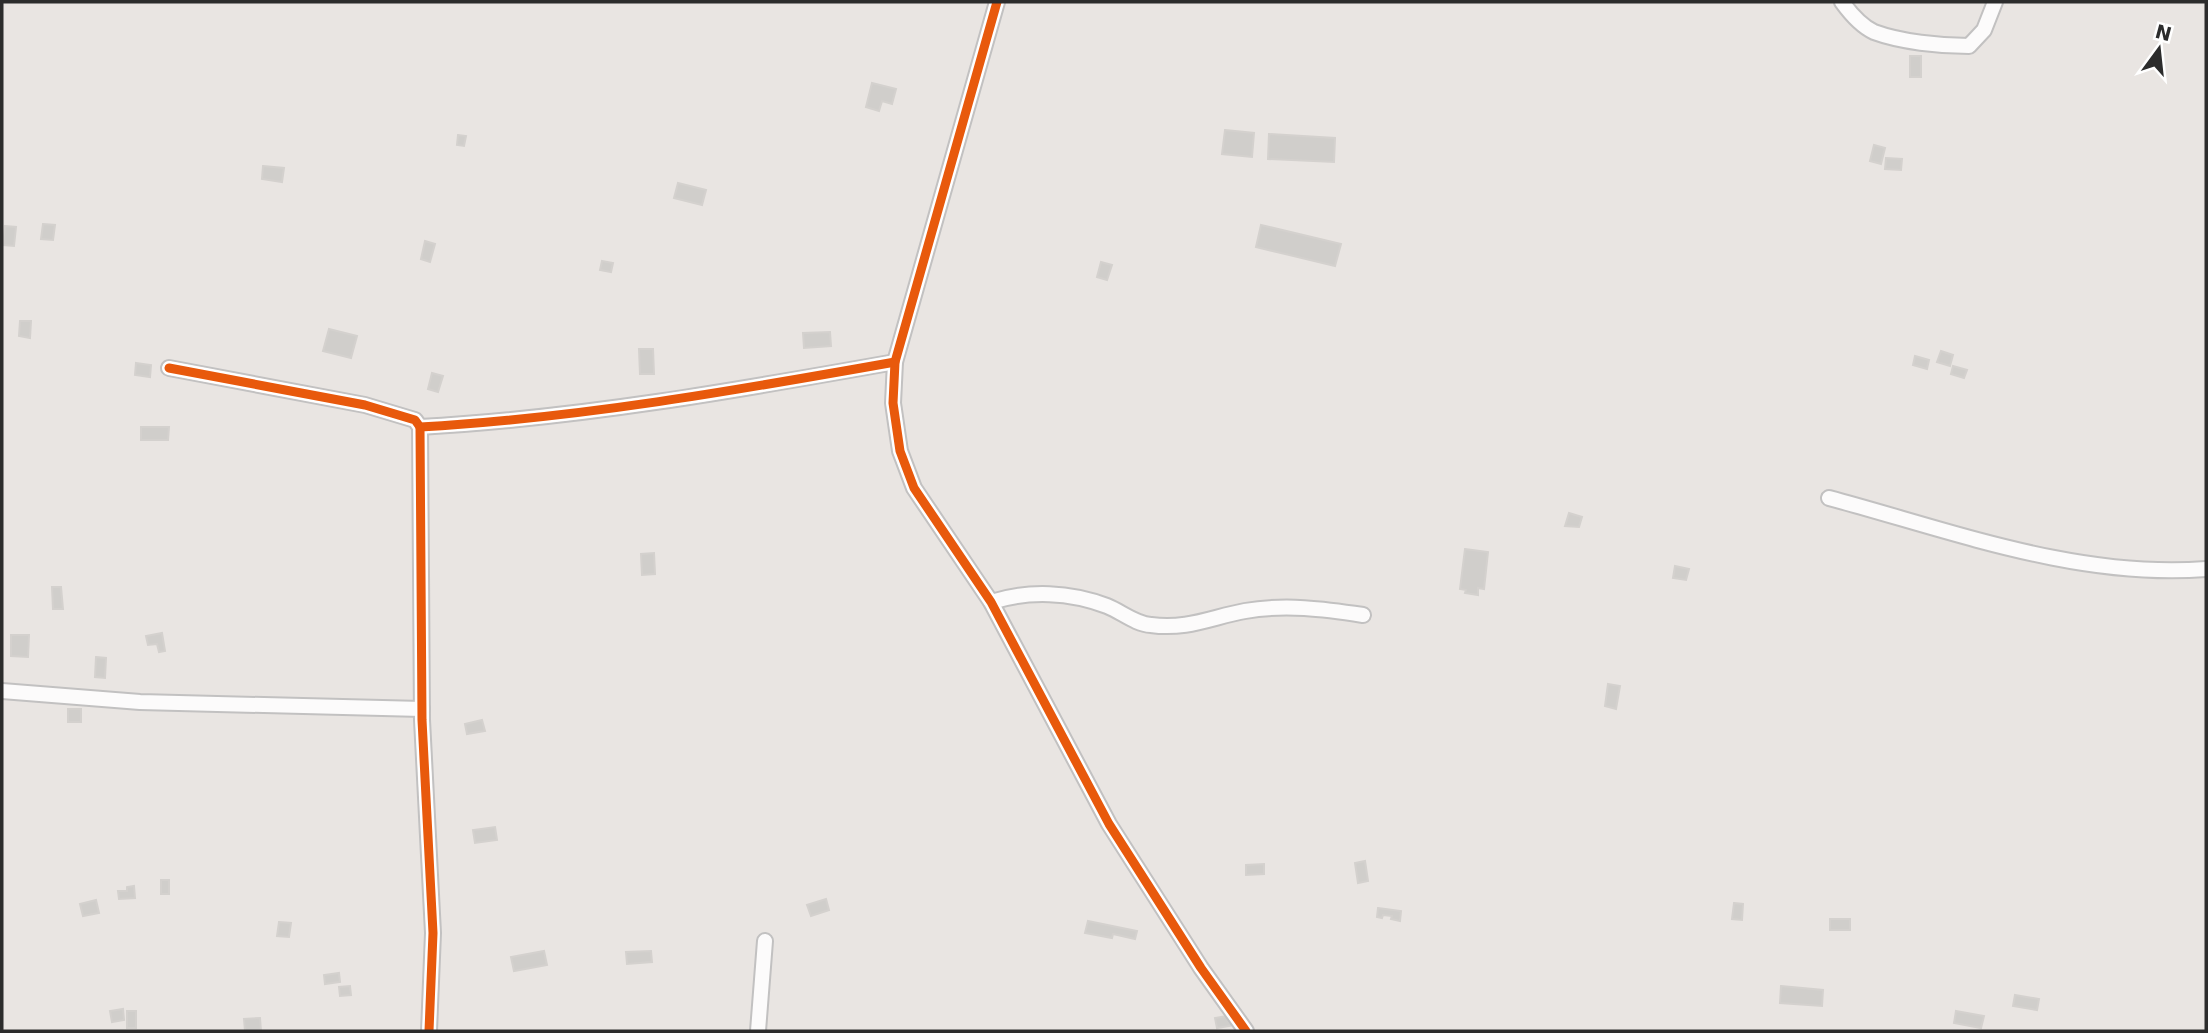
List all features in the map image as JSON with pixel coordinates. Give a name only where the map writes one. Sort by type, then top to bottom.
[{"type":"street","points":[[997,2],[895,362],[893,403],[900,452],[914,488],[992,602],[1109,824],[1201,968],[1246,1031]]},
{"type":"street","points":[[1842,2],[1852,16],[1873,32],[1938,46],[1969,46],[1984,30],[1995,2]]},
{"type":"street","points":[[420,428],[684,399],[895,362]]},
{"type":"street","points":[[169,368],[365,405],[415,420],[420,428],[422,709],[433,933],[429,1031]]},
{"type":"street","points":[[1829,498],[1973,539],[2084,564],[2171,572],[2206,569]]},
{"type":"street","points":[[992,602],[1013,595],[1041,593],[1106,606],[1149,625],[1193,625],[1244,611],[1277,608],[1313,608],[1363,615]]},
{"type":"street","points":[[2,691],[140,702],[422,709]]},
{"type":"street","points":[[758,1031],[765,940]]},
{"type":"building","points":[[1910,56],[1921,56],[1921,77],[1910,77]]},
{"type":"building","points":[[872,83],[896,89],[892,104],[882,101],[879,111],[866,107]]},
{"type":"building","points":[[1225,130],[1254,133],[1252,157],[1222,154]]},
{"type":"building","points":[[1269,134],[1335,138],[1334,162],[1268,159]]},
{"type":"building","points":[[458,135],[466,136],[464,146],[457,145]]},
{"type":"building","points":[[1874,145],[1885,148],[1881,164],[1870,161]]},
{"type":"building","points":[[1886,158],[1902,159],[1901,170],[1885,169]]},
{"type":"building","points":[[263,166],[284,168],[282,182],[262,179]]},
{"type":"building","points":[[678,183],[706,190],[702,205],[674,198]]},
{"type":"building","points":[[43,224],[55,225],[53,240],[41,239]]},
{"type":"building","points":[[1261,225],[1341,244],[1335,266],[1256,247]]},
{"type":"building","points":[[5,226],[16,227],[14,246],[3,245]]},
{"type":"building","points":[[425,241],[435,244],[430,262],[421,259]]},
{"type":"building","points":[[602,261],[613,263],[611,272],[600,270]]},
{"type":"building","points":[[1101,262],[1112,265],[1107,280],[1097,277]]},
{"type":"building","points":[[20,321],[31,321],[30,338],[19,336]]},
{"type":"building","points":[[329,329],[357,336],[351,358],[323,351]]},
{"type":"building","points":[[830,332],[831,346],[804,348],[803,333]]},
{"type":"building","points":[[639,349],[653,349],[654,374],[640,374]]},
{"type":"building","points":[[1941,351],[1953,355],[1950,366],[1937,362]]},
{"type":"building","points":[[1915,356],[1929,360],[1927,369],[1913,365]]},
{"type":"building","points":[[136,363],[151,365],[150,377],[135,375]]},
{"type":"building","points":[[1953,366],[1967,370],[1964,378],[1951,374]]},
{"type":"building","points":[[432,373],[443,376],[438,392],[428,389]]},
{"type":"building","points":[[141,427],[169,427],[168,440],[141,440]]},
{"type":"building","points":[[1569,513],[1582,517],[1579,527],[1565,526]]},
{"type":"building","points":[[1465,549],[1488,552],[1484,589],[1478,588],[1478,595],[1465,593],[1466,590],[1460,589]]},
{"type":"building","points":[[654,553],[655,574],[642,575],[641,554]]},
{"type":"building","points":[[1675,566],[1689,569],[1686,580],[1673,578]]},
{"type":"building","points":[[52,587],[61,587],[63,609],[53,609]]},
{"type":"building","points":[[162,633],[165,651],[159,652],[157,644],[148,645],[146,636]]},
{"type":"building","points":[[11,635],[29,635],[28,657],[11,656]]},
{"type":"building","points":[[96,657],[106,658],[105,678],[95,677]]},
{"type":"building","points":[[1608,684],[1620,686],[1616,709],[1605,706]]},
{"type":"building","points":[[68,709],[81,709],[81,722],[68,722]]},
{"type":"building","points":[[482,720],[485,731],[467,734],[465,724]]},
{"type":"building","points":[[495,827],[497,840],[475,843],[473,830]]},
{"type":"building","points":[[1365,861],[1368,881],[1358,883],[1355,863]]},
{"type":"building","points":[[1264,864],[1264,874],[1246,875],[1246,865]]},
{"type":"building","points":[[161,880],[169,880],[169,894],[161,894]]},
{"type":"building","points":[[134,886],[135,898],[119,899],[118,891],[127,891],[127,887]]},
{"type":"building","points":[[826,899],[829,910],[811,916],[807,905]]},
{"type":"building","points":[[96,900],[99,913],[83,916],[80,904]]},
{"type":"building","points":[[1734,903],[1743,904],[1742,920],[1732,919]]},
{"type":"building","points":[[1378,908],[1401,911],[1400,921],[1391,919],[1392,916],[1377,917]]},
{"type":"building","points":[[1830,919],[1850,919],[1850,930],[1830,930]]},
{"type":"building","points":[[1088,921],[1137,931],[1135,939],[1113,934],[1112,938],[1085,933]]},
{"type":"building","points":[[279,922],[291,923],[289,937],[277,936]]},
{"type":"building","points":[[544,951],[547,965],[514,971],[511,957]]},
{"type":"building","points":[[651,951],[652,962],[627,964],[626,952]]},
{"type":"building","points":[[339,973],[340,982],[325,984],[324,975]]},
{"type":"building","points":[[350,986],[351,995],[340,996],[339,987]]},
{"type":"building","points":[[1781,986],[1823,990],[1822,1006],[1780,1003]]},
{"type":"building","points":[[2015,995],[2039,999],[2037,1010],[2013,1006]]},
{"type":"building","points":[[123,1009],[124,1020],[112,1022],[110,1011]]},
{"type":"building","points":[[127,1011],[136,1011],[136,1028],[127,1028]]},
{"type":"building","points":[[1956,1011],[1984,1016],[1981,1028],[1954,1023]]},
{"type":"building","points":[[1233,1015],[1235,1025],[1217,1028],[1215,1018]]},
{"type":"building","points":[[260,1018],[261,1031],[245,1031],[244,1019]]},
{"type":"cycle path","points":[[997,2],[895,362],[893,403],[900,451],[914,488],[991,602],[1109,824],[1201,968],[1246,1031]]},
{"type":"cycle path","points":[[169,368],[365,405],[415,420],[420,427],[599,410],[895,362]]},
{"type":"cycle path","points":[[420,427],[422,720],[433,933],[429,1031]]}]
